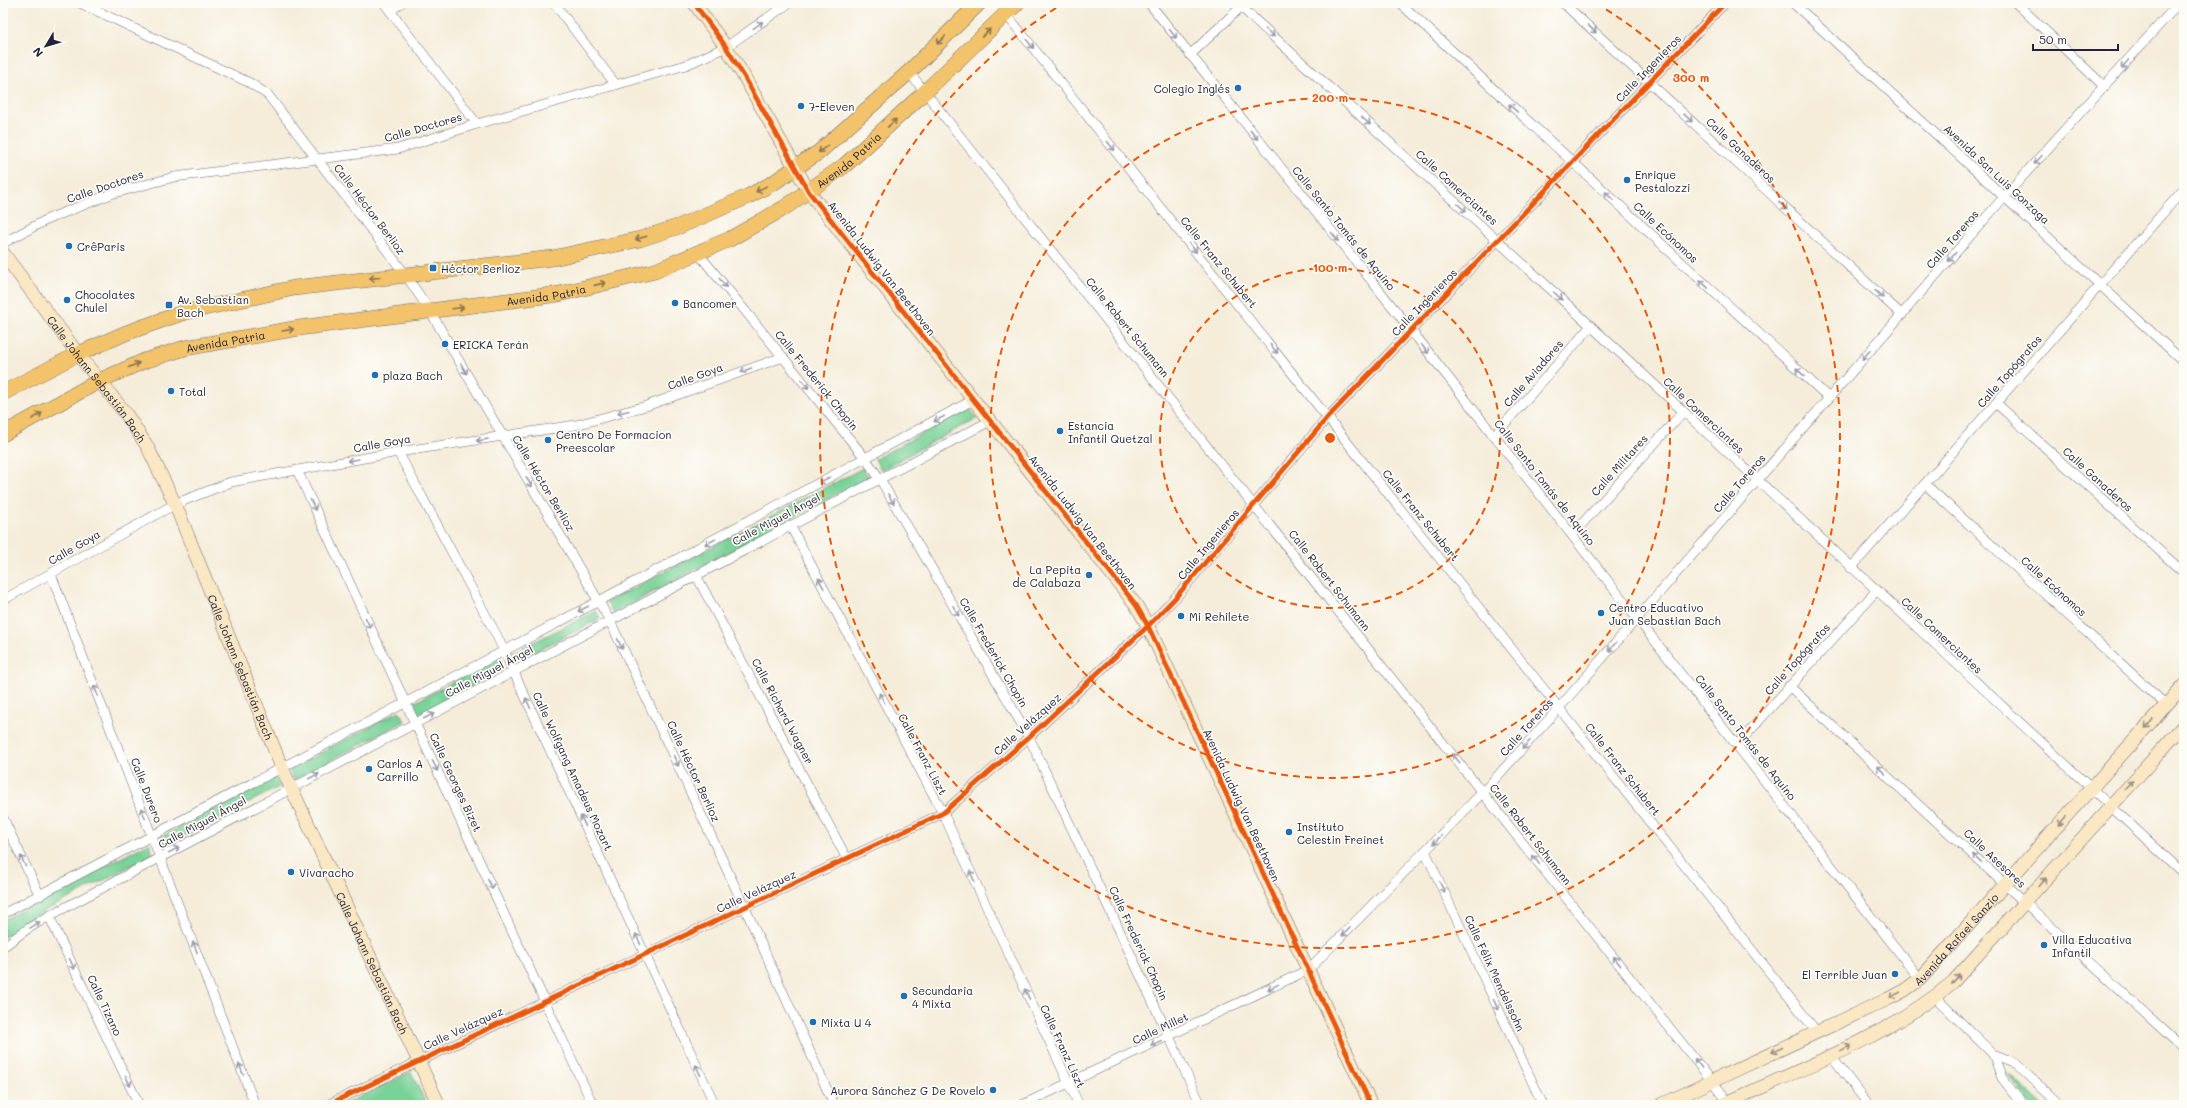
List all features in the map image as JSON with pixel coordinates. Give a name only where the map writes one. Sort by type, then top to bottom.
[{"type":"main road","points":[[3,393],[78,354],[126,333],[182,313],[294,288],[553,258],[640,239],[680,226],[747,197],[795,169],[835,139],[909,72],[979,3]]},
{"type":"main road","name":"Avenida Patria","points":[[3,434],[99,381],[144,361],[185,348],[299,328],[559,294],[655,271],[698,253],[730,239],[808,192],[844,166],[925,92],[1017,3]]},
{"type":"street","name":"Calle Héctor Berlioz","points":[[80,3],[250,83],[268,95],[405,274],[430,311],[610,621],[745,908],[834,1105]]},
{"type":"street","points":[[384,3],[477,124]]},
{"type":"street","points":[[390,11],[401,3]]},
{"type":"street","points":[[554,3],[616,85]]},
{"type":"street","name":"Avenida Ludwig Van Beethoven","points":[[694,3],[726,47],[745,78],[808,192],[1136,605],[1148,626],[1371,1105]]},
{"type":"street","name":"Calle Doctores","points":[[3,243],[48,219],[111,194],[174,177],[398,149],[477,124],[686,65],[726,47],[789,3]]},
{"type":"street","name":"Calle Santo Tomás de Aquino","points":[[1149,3],[1411,330],[1920,978]]},
{"type":"street","name":"Calle Ecónomos","points":[[1400,3],[1829,398]]},
{"type":"street","name":"Calle Ganaderos","points":[[1564,3],[1902,315]]},
{"type":"street","name":"Calle Ingenieros","points":[[1148,626],[1176,597],[1328,417],[1725,3]]},
{"type":"street","name":"Avenida San Luis Gonzaga","points":[[1793,3],[2184,362]]},
{"type":"street","points":[[2016,3],[2105,87]]},
{"type":"street","name":"Calle Toreros","points":[[1308,970],[1483,792],[1559,708],[2004,197],[2105,87],[2179,3]]},
{"type":"street","points":[[1190,55],[1243,5]]},
{"type":"street","name":"Calle Comerciantes","points":[[1243,5],[1591,326],[1757,482],[2184,874]]},
{"type":"street","name":"Calle Franz Schubert","points":[[1006,14],[1817,1032]]},
{"type":"street","name":"Calle Robert Schumann","points":[[909,72],[1483,792],[1712,1081],[1727,1104]]},
{"type":"street","name":"Calle Topógrafos","points":[[1851,568],[2184,189]]},
{"type":"street","name":"Calle Johann Sebastián Bach","points":[[3,253],[78,354],[126,414],[147,446],[175,504],[282,768],[439,1105]]},
{"type":"street","name":"Calle Frederick Chopin","points":[[698,253],[865,458],[880,479],[1029,737],[1201,1105]]},
{"type":"street","name":"Calle Aviadores","points":[[1494,436],[1591,326]]},
{"type":"street","name":"Calle Goya","points":[[3,600],[175,504],[231,482],[398,452],[502,437],[576,424],[646,406],[783,357]]},
{"type":"street","name":"Calle Miguel Ángel","points":[[3,914],[40,896],[599,601],[973,400]]},
{"type":"street","name":"Calle Ganaderos","points":[[1996,403],[2184,573]]},
{"type":"street","name":"Calle Militares","points":[[1572,535],[1683,412]]},
{"type":"street","name":"Calle Miguel Ángel","points":[[3,947],[26,930],[49,916],[990,421]]},
{"type":"street","name":"Calle Wolfgang Amadeus Mozart","points":[[398,452],[504,651],[715,1105]]},
{"type":"street","name":"Calle Georges Bizet","points":[[297,470],[592,1105]]},
{"type":"street","name":"Calle Ecónomos","points":[[1925,484],[2166,705]]},
{"type":"street","name":"Calle Franz Liszt","points":[[790,525],[943,813],[1079,1105]]},
{"type":"street","name":"Calle Durero","points":[[51,574],[255,1105]]},
{"type":"street","name":"Calle Richard Wagner","points":[[696,575],[847,859]]},
{"type":"street","name":"Calle Topógrafos","points":[[1737,745],[1876,591]]},
{"type":"street","name":"Calle Velázquez","points":[[326,1105],[943,813],[1029,737],[1148,626]]},
{"type":"street","name":"Avenida Rafael Sanzio","points":[[1661,1105],[1888,999],[1920,978],[2184,685]]},
{"type":"street","name":"Calle Asesores","points":[[1790,686],[2184,1049]]},
{"type":"street","points":[[1727,1104],[1830,1055],[1907,1016],[1935,997],[1953,982],[2184,725]]},
{"type":"street","points":[[3,818],[40,896]]},
{"type":"street","name":"Calle Félix Mendelssohn","points":[[1425,851],[1543,1105]]},
{"type":"street","name":"Calle Tizano","points":[[49,916],[139,1105]]},
{"type":"street","name":"Calle Millet","points":[[1022,1105],[1169,1037],[1308,970]]},
{"type":"street","points":[[1935,997],[1993,1054],[2016,1063],[2060,1105]]},
{"type":"street","points":[[1993,1054],[2002,1078],[2023,1105]]},
{"type":"street","points":[[1830,1055],[1869,1105]]},
{"type":"green space","points":[[969,408],[977,418],[881,470],[875,459]]},
{"type":"green space","points":[[863,468],[869,477],[614,613],[606,602]]},
{"type":"green space","points":[[596,611],[600,619],[516,661],[512,653]]},
{"type":"green space","points":[[497,658],[503,669],[416,716],[410,705]]},
{"type":"green space","points":[[399,711],[405,721],[294,780],[289,770]]},
{"type":"green space","points":[[277,777],[281,786],[163,847],[161,837]]},
{"type":"green space","points":[[149,843],[153,854],[26,921],[3,938],[3,920]]},
{"type":"green space","points":[[411,1072],[427,1105],[343,1105]]},
{"type":"green space","points":[[2006,1072],[2043,1105],[2031,1105]]},
{"type":"cycle path","points":[[694,3],[726,47],[745,78],[809,192],[1136,605],[1148,626],[1371,1105]]},
{"type":"cycle path","points":[[327,1105],[943,813],[1029,737],[1148,626],[1176,597],[1328,417],[1725,3]]},
{"type":"place","name":"Colegio Inglés","points":[[1238,88]]},
{"type":"place","name":"7-Eleven","points":[[801,106]]},
{"type":"place","name":"Enrique Pestalozzi","points":[[1627,180]]},
{"type":"place","name":"CrêParis","points":[[69,246]]},
{"type":"place","name":"Héctor Berlioz","points":[[433,268]]},
{"type":"place","name":"Chocolates Chulel","points":[[67,300]]},
{"type":"place","name":"Bancomer","points":[[675,303]]},
{"type":"place","name":"Av. Sebastian Bach","points":[[169,305]]},
{"type":"place","name":"ERICKA Terán","points":[[445,344]]},
{"type":"place","name":"plaza Bach","points":[[375,375]]},
{"type":"place","name":"Total","points":[[171,391]]},
{"type":"place","name":"Estancia Infantil Quetzal","points":[[1060,431]]},
{"type":"place","name":"Centro De Formacion Preescolar","points":[[548,440]]},
{"type":"place","name":"La Pepita de Calabaza","points":[[1089,575]]},
{"type":"place","name":"Centro Educativo Juan Sebastian Bach","points":[[1601,613]]},
{"type":"place","name":"Mi Rehilete","points":[[1181,616]]},
{"type":"place","name":"Carlos A Carrillo","points":[[369,769]]},
{"type":"place","name":"Instituto Celestin Freinet","points":[[1289,832]]},
{"type":"place","name":"Vivaracho","points":[[291,872]]},
{"type":"place","name":"Villa Educativa Infantil","points":[[2044,945]]},
{"type":"place","name":"El Terrible Juan","points":[[1895,974]]},
{"type":"place","name":"Secundaria 4 Mixta","points":[[904,996]]},
{"type":"place","name":"Mixta U 4","points":[[813,1022]]},
{"type":"place","name":"Aurora Sánchez G De Rovelo","points":[[993,1090]]}]
